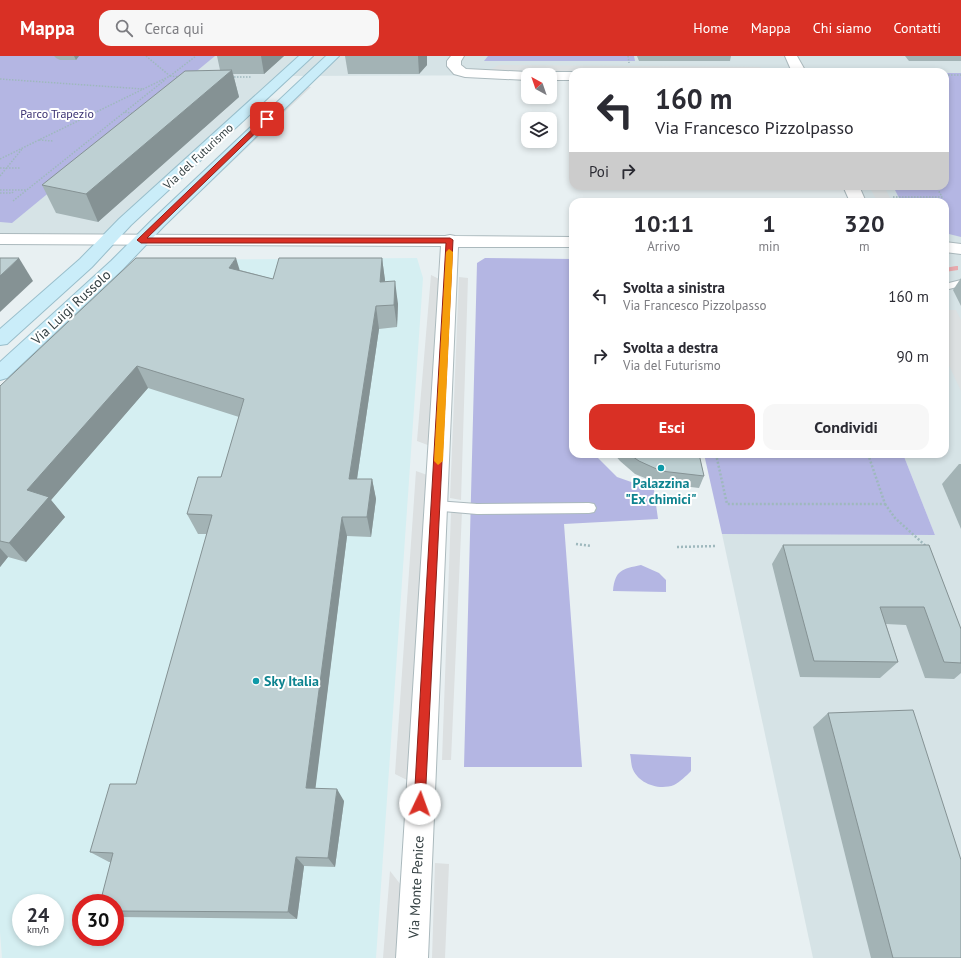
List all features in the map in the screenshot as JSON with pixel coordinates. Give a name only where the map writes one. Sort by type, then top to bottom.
[{"type":"street","name":"Via del Futurismo","points":[[108,240],[131,217],[307,56]]},
{"type":"street","name":"Via del Futurismo","points":[[141,240],[332,56]]},
{"type":"street","points":[[458,56],[454,61],[454,66],[459,71],[466,74],[521,76]]},
{"type":"street","points":[[791,56],[797,68]]},
{"type":"street","points":[[557,76],[569,76]]},
{"type":"street","points":[[0,239],[450,240],[569,242]]},
{"type":"street","name":"Via Luigi Russolo","points":[[0,339],[86,263],[108,240]]},
{"type":"street","name":"Via Luigi Russolo","points":[[0,373],[117,265],[141,240]]},
{"type":"street","name":"Via Monte Penice","points":[[412,958],[450,240]]},
{"type":"street","points":[[949,247],[961,249]]},
{"type":"lane","points":[[949,286],[961,283]]},
{"type":"lane","points":[[436,506],[477,509],[589,508]]},
{"type":"path","points":[[146,56],[170,76]]},
{"type":"path","points":[[14,201],[196,56]]},
{"type":"path","points":[[628,56],[629,63]]},
{"type":"path","points":[[949,75],[961,75]]},
{"type":"path","points":[[0,159],[170,76],[184,77]]},
{"type":"path","points":[[231,77],[239,77]]},
{"type":"path","points":[[0,79],[143,89]]},
{"type":"path","points":[[125,112],[136,115]]},
{"type":"path","points":[[38,140],[53,141]]},
{"type":"path","points":[[0,176],[23,148]]},
{"type":"path","points":[[1,167],[21,168]]},
{"type":"path","points":[[0,190],[27,190]]},
{"type":"path","points":[[0,193],[12,193],[14,190]]},
{"type":"path","points":[[893,197],[942,197],[938,190]]},
{"type":"path","points":[[717,458],[727,504],[885,504]]},
{"type":"path","points":[[869,458],[885,504],[891,516],[899,524],[922,541],[928,548]]},
{"type":"path","points":[[576,544],[591,546]]},
{"type":"path","points":[[677,547],[718,546]]},
{"type":"shaded area","points":[[0,56],[961,56],[961,958],[813,958],[722,534],[935,535],[905,458],[949,458],[949,198],[856,198],[853,190],[949,190],[949,68],[569,68],[569,73],[557,74],[557,68],[521,68],[521,75],[284,76],[108,241],[0,239]]},
{"type":"shaded area","points":[[499,65],[761,67],[569,68],[569,71],[557,71],[557,68],[521,68],[521,71],[487,71]]},
{"type":"shaded area","points":[[305,86],[311,87],[173,218],[169,217]]},
{"type":"shaded area","points":[[871,190],[886,190],[890,198],[875,198]]},
{"type":"shaded area","points":[[417,258],[423,278],[376,958],[2,958],[0,932],[0,409],[148,260]]},
{"type":"shaded area","points":[[431,275],[441,280],[433,447],[417,441]]},
{"type":"shaded area","points":[[459,277],[468,278],[461,500],[450,498]]},
{"type":"shaded area","points":[[949,310],[956,310],[961,320],[961,391],[949,366]]},
{"type":"shaded area","points":[[416,471],[430,476],[407,780],[395,774]]},
{"type":"shaded area","points":[[462,511],[451,760],[442,760],[451,512]]},
{"type":"shaded area","points":[[435,863],[449,864],[445,958],[432,958]]},
{"type":"shaded area","points":[[390,871],[408,894],[403,958],[383,958]]},
{"type":"green space","name":"Parco Trapezio","points":[[0,56],[215,56],[12,223],[0,222]]},
{"type":"green space","points":[[488,56],[634,56],[635,61],[484,61]]},
{"type":"green space","points":[[949,73],[961,73],[961,237],[949,234],[949,198],[899,198],[895,190],[949,190]]},
{"type":"green space","points":[[485,258],[569,259],[569,458],[598,458],[617,477],[654,490],[658,519],[564,524],[582,767],[464,767],[477,263]]},
{"type":"green space","points":[[705,458],[905,458],[935,535],[722,534]]},
{"type":"green space","points":[[641,565],[659,573],[666,580],[666,592],[613,591],[618,575],[624,569]]},
{"type":"green space","points":[[630,754],[691,757],[691,771],[681,781],[674,785],[668,787],[655,786],[638,777],[632,767]]},
{"type":"building","points":[[232,70],[86,194],[42,185],[185,71]]},
{"type":"building","points":[[0,258],[19,258],[0,276]]},
{"type":"building","name":"Sky Italia","points":[[136,258],[236,258],[229,268],[273,279],[279,258],[382,258],[380,282],[395,281],[394,305],[376,306],[349,479],[372,479],[367,517],[342,517],[306,788],[337,789],[328,858],[296,857],[288,912],[124,911],[124,894],[102,894],[113,853],[90,852],[110,784],[136,784],[212,515],[187,514],[198,477],[221,477],[244,399],[137,366],[27,490],[49,497],[9,543],[0,541],[0,386]]},
{"type":"building","points":[[635,458],[700,458],[704,476],[661,471]]},
{"type":"building","points":[[783,545],[929,545],[961,629],[961,663],[944,662],[924,607],[880,607],[898,662],[814,661]]},
{"type":"building","points":[[913,710],[961,860],[961,958],[893,958],[828,713]]},
{"type":"waterway","points":[[949,269],[956,268]]},
{"type":"slow traffic","points":[[438,461],[449,252]]},
{"type":"place","name":"Palazzina \"Ex chimici\"","points":[[661,468]]},
{"type":"place","name":"Sky Italia","points":[[256,681]]},
{"type":"route","points":[[267,119],[141,240],[450,240],[420,804]]}]
